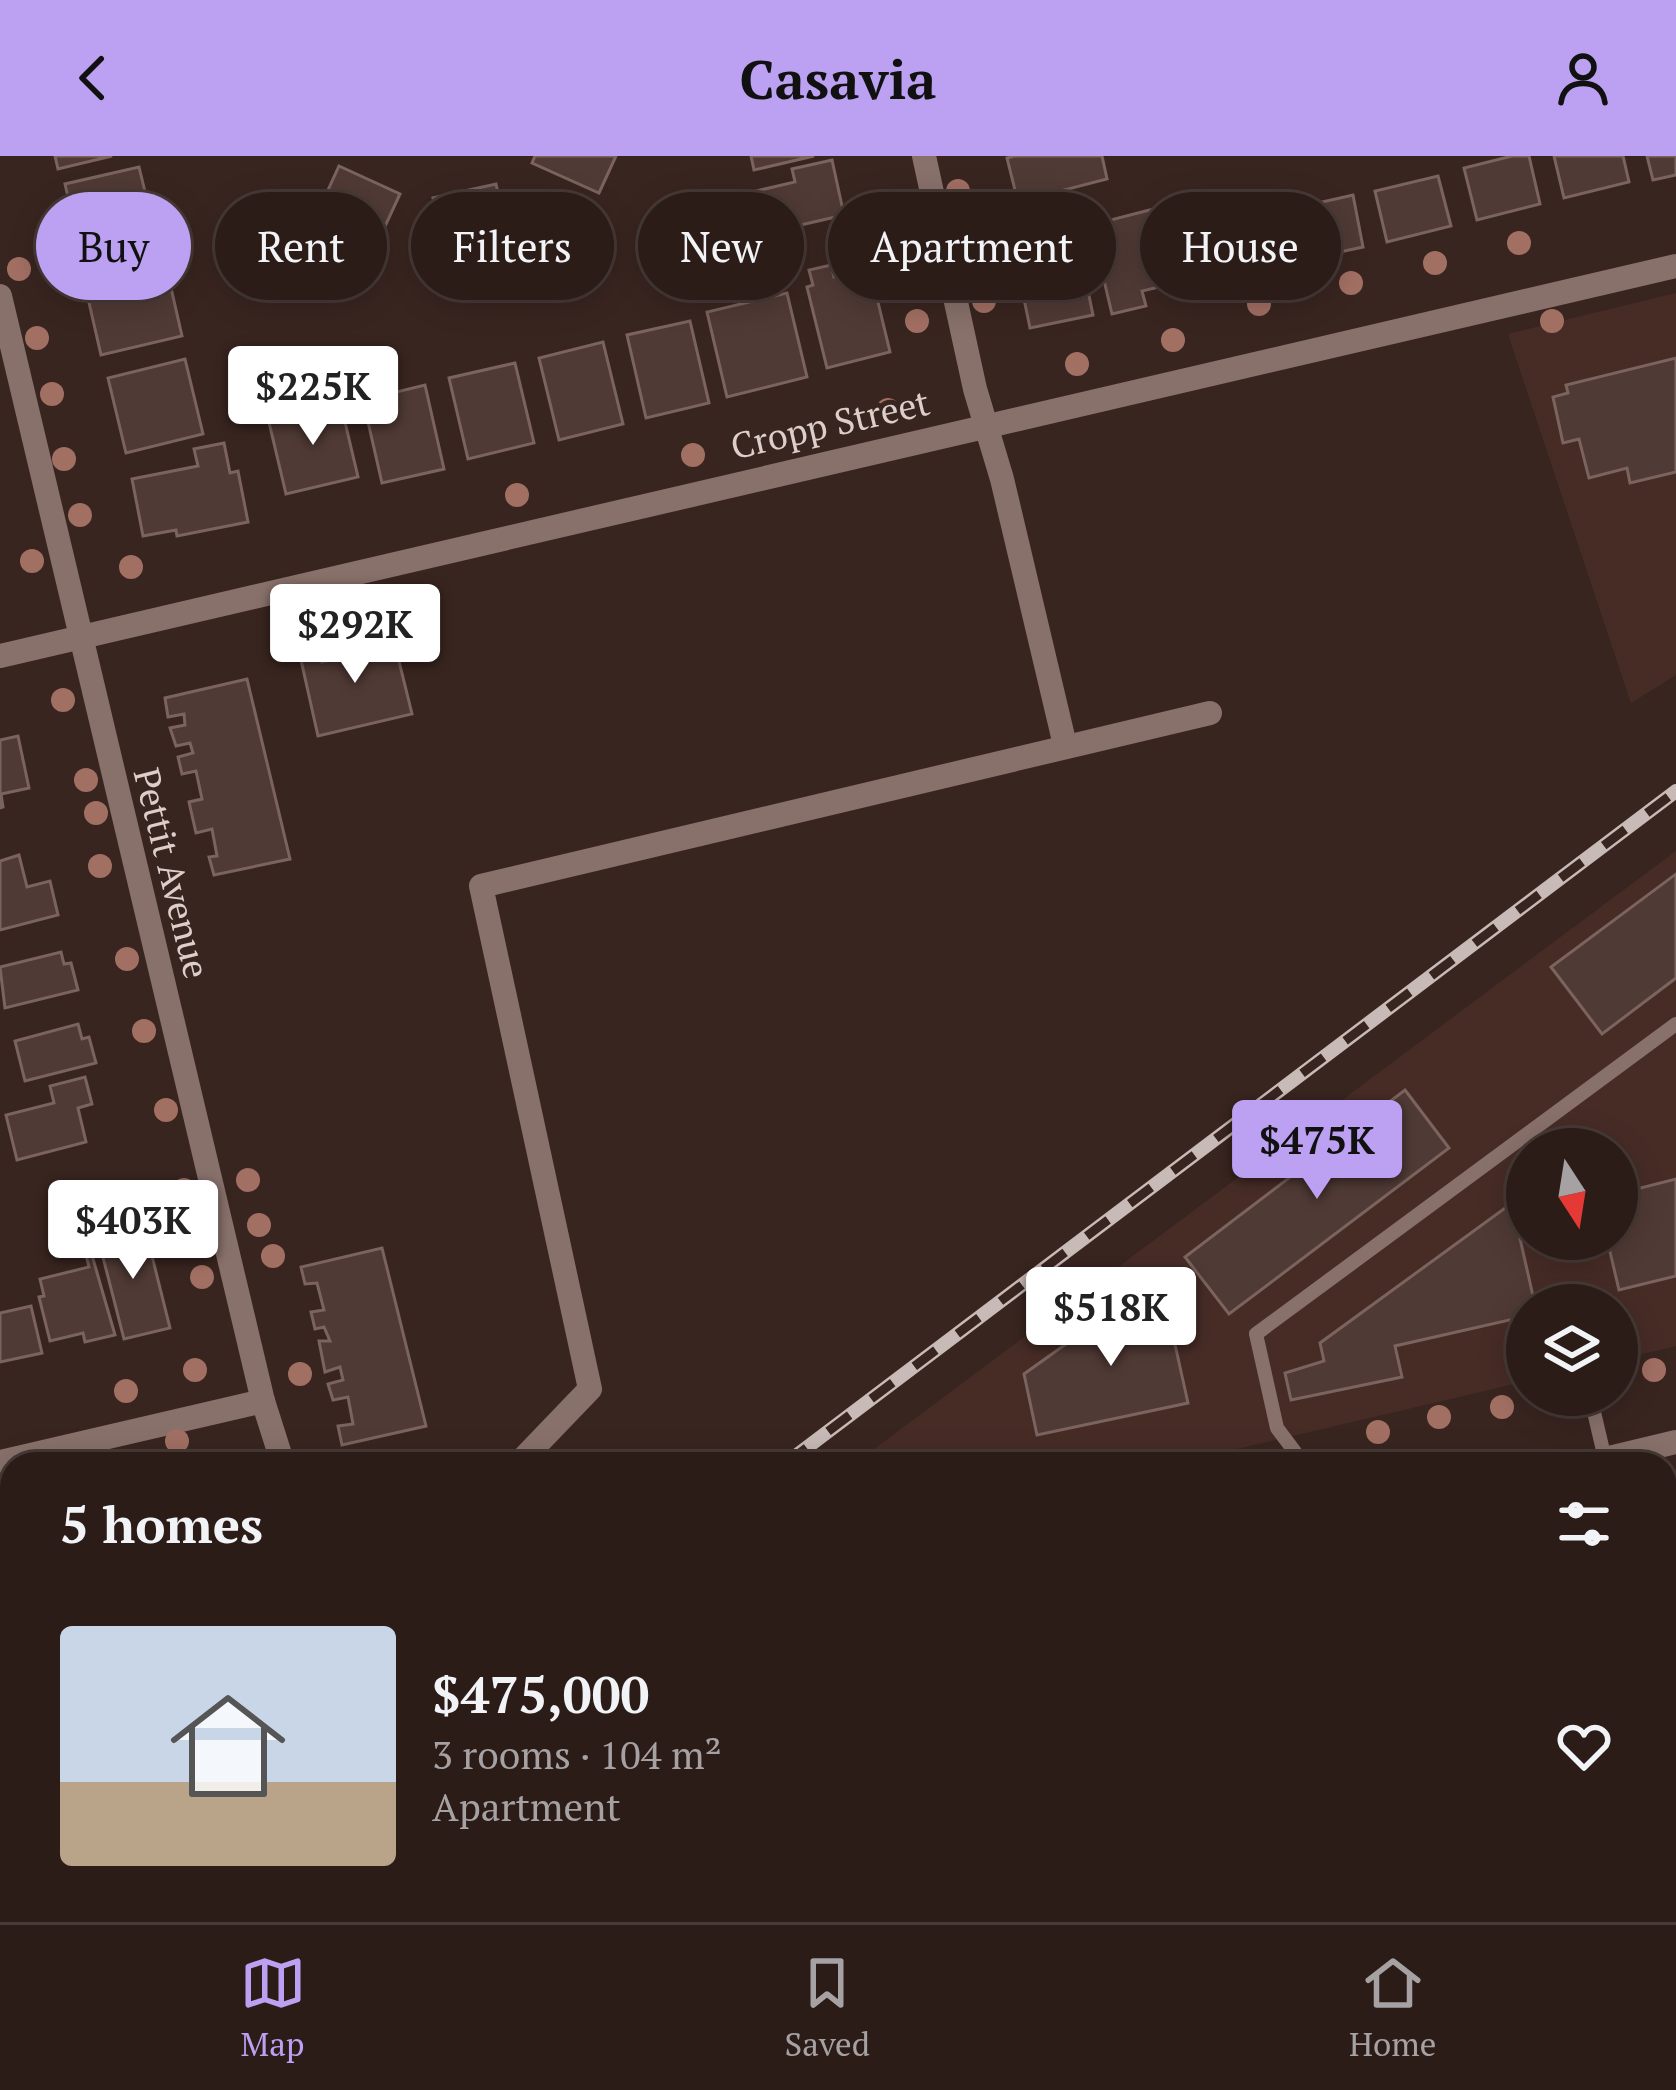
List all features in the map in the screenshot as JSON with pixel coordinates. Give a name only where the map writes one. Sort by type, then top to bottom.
[{"type":"street","points":[[924,156],[1065,746]]},
{"type":"street","name":"Cropp Street","points":[[0,656],[1676,266]]},
{"type":"street","name":"Pettit Avenue","points":[[0,296],[78,637],[279,1452]]},
{"type":"street","points":[[530,1452],[590,1389],[481,886],[1210,713]]},
{"type":"street","points":[[43,1452],[263,1401]]},
{"type":"street","points":[[1633,1452],[1676,1442]]},
{"type":"lane","points":[[1295,1452],[1277,1428],[1256,1334],[1676,1024]]},
{"type":"lane","points":[[1591,1416],[1593,1452]]},
{"type":"shaded area","points":[[1676,293],[1676,675],[1631,703],[1508,334]]},
{"type":"shaded area","points":[[1676,851],[1676,1346],[1638,1355],[1638,1284],[1506,1284],[1506,1386],[1224,1452],[870,1452]]},
{"type":"building","points":[[55,156],[112,156],[58,169]]},
{"type":"building","points":[[535,156],[616,156],[599,192],[532,163]]},
{"type":"building","points":[[751,156],[814,156],[754,170]]},
{"type":"building","points":[[1102,156],[1107,179],[1057,192],[1016,192],[1007,158]]},
{"type":"building","points":[[1529,156],[1540,204],[1477,220],[1464,168]]},
{"type":"building","points":[[1554,156],[1623,156],[1629,182],[1564,198]]},
{"type":"building","points":[[1647,156],[1676,156],[1676,175],[1653,180]]},
{"type":"building","points":[[832,160],[839,192],[828,192],[828,219],[804,224],[804,192],[756,192],[795,182],[792,169]]},
{"type":"building","points":[[339,166],[400,194],[387,222],[387,192],[327,192]]},
{"type":"building","points":[[139,167],[145,192],[67,192],[65,184]]},
{"type":"building","points":[[1438,176],[1451,226],[1387,242],[1375,191]]},
{"type":"building","points":[[496,184],[498,192],[460,192]]},
{"type":"building","points":[[1353,195],[1363,247],[1341,252],[1341,198]]},
{"type":"building","points":[[1140,212],[1140,300],[1146,306],[1112,314],[1109,300],[1116,300],[1116,219]]},
{"type":"building","points":[[828,266],[828,300],[877,300],[890,352],[827,368],[807,287],[813,285],[809,270]]},
{"type":"building","points":[[88,300],[174,300],[182,336],[101,355]]},
{"type":"building","points":[[758,300],[789,300],[807,377],[727,397],[707,312]]},
{"type":"building","points":[[1024,300],[1090,300],[1093,315],[1030,328]]},
{"type":"building","points":[[690,321],[709,403],[646,418],[627,335]]},
{"type":"building","points":[[603,342],[623,424],[559,440],[539,358]]},
{"type":"building","points":[[1676,358],[1676,472],[1630,483],[1627,468],[1589,478],[1579,439],[1563,443],[1553,397],[1568,393],[1566,385]]},
{"type":"building","points":[[185,359],[203,434],[126,453],[108,378]]},
{"type":"building","points":[[515,363],[534,443],[468,459],[449,378]]},
{"type":"building","points":[[425,385],[444,469],[382,483],[363,400]]},
{"type":"building","points":[[340,401],[358,477],[286,494],[268,418]]},
{"type":"building","points":[[224,443],[230,473],[238,471],[248,522],[177,536],[176,530],[143,536],[132,479],[198,466],[194,449]]},
{"type":"building","points":[[392,633],[412,714],[318,736],[299,651],[319,649],[322,662],[333,659],[330,645],[348,642],[352,654],[377,649],[374,637]]},
{"type":"building","points":[[247,679],[290,859],[214,875],[209,857],[217,856],[212,829],[196,833],[189,802],[202,799],[196,771],[182,774],[178,757],[193,753],[190,743],[176,746],[170,728],[185,725],[184,714],[168,717],[165,698]]},
{"type":"building","points":[[18,736],[29,788],[1,794],[0,808],[0,740]]},
{"type":"building","points":[[19,855],[27,887],[50,881],[58,915],[0,930],[0,861]]},
{"type":"building","points":[[1676,874],[1676,978],[1602,1034],[1551,967]]},
{"type":"building","points":[[61,952],[64,964],[71,963],[78,990],[5,1008],[0,967]]},
{"type":"building","points":[[78,1024],[82,1039],[89,1037],[96,1063],[25,1081],[15,1041]]},
{"type":"building","points":[[85,1077],[92,1104],[78,1108],[86,1142],[17,1160],[6,1115],[54,1103],[50,1086]]},
{"type":"building","points":[[1405,1090],[1449,1148],[1229,1314],[1185,1257]]},
{"type":"building","points":[[1676,1179],[1676,1276],[1638,1285],[1618,1284],[1612,1260],[1638,1260],[1638,1189]]},
{"type":"building","points":[[1506,1207],[1506,1260],[1525,1260],[1530,1284],[1506,1284],[1506,1321],[1395,1346],[1402,1377],[1291,1400],[1285,1373],[1324,1361],[1320,1343]]},
{"type":"building","points":[[138,1224],[146,1253],[151,1252],[170,1328],[124,1339],[97,1234]]},
{"type":"building","points":[[89,1245],[115,1335],[85,1342],[83,1333],[50,1341],[39,1297],[44,1296],[40,1279],[89,1267],[84,1247]]},
{"type":"building","points":[[382,1248],[426,1426],[342,1445],[338,1426],[353,1424],[348,1397],[333,1400],[328,1384],[343,1380],[340,1367],[325,1372],[319,1341],[330,1341],[324,1327],[315,1329],[311,1312],[324,1310],[317,1283],[305,1284],[301,1267]]},
{"type":"building","points":[[1160,1277],[1188,1403],[1037,1435],[1024,1374]]},
{"type":"building","points":[[31,1306],[42,1353],[0,1362],[0,1313]]},
{"type":"railway","points":[[801,1452],[1676,791]]}]
